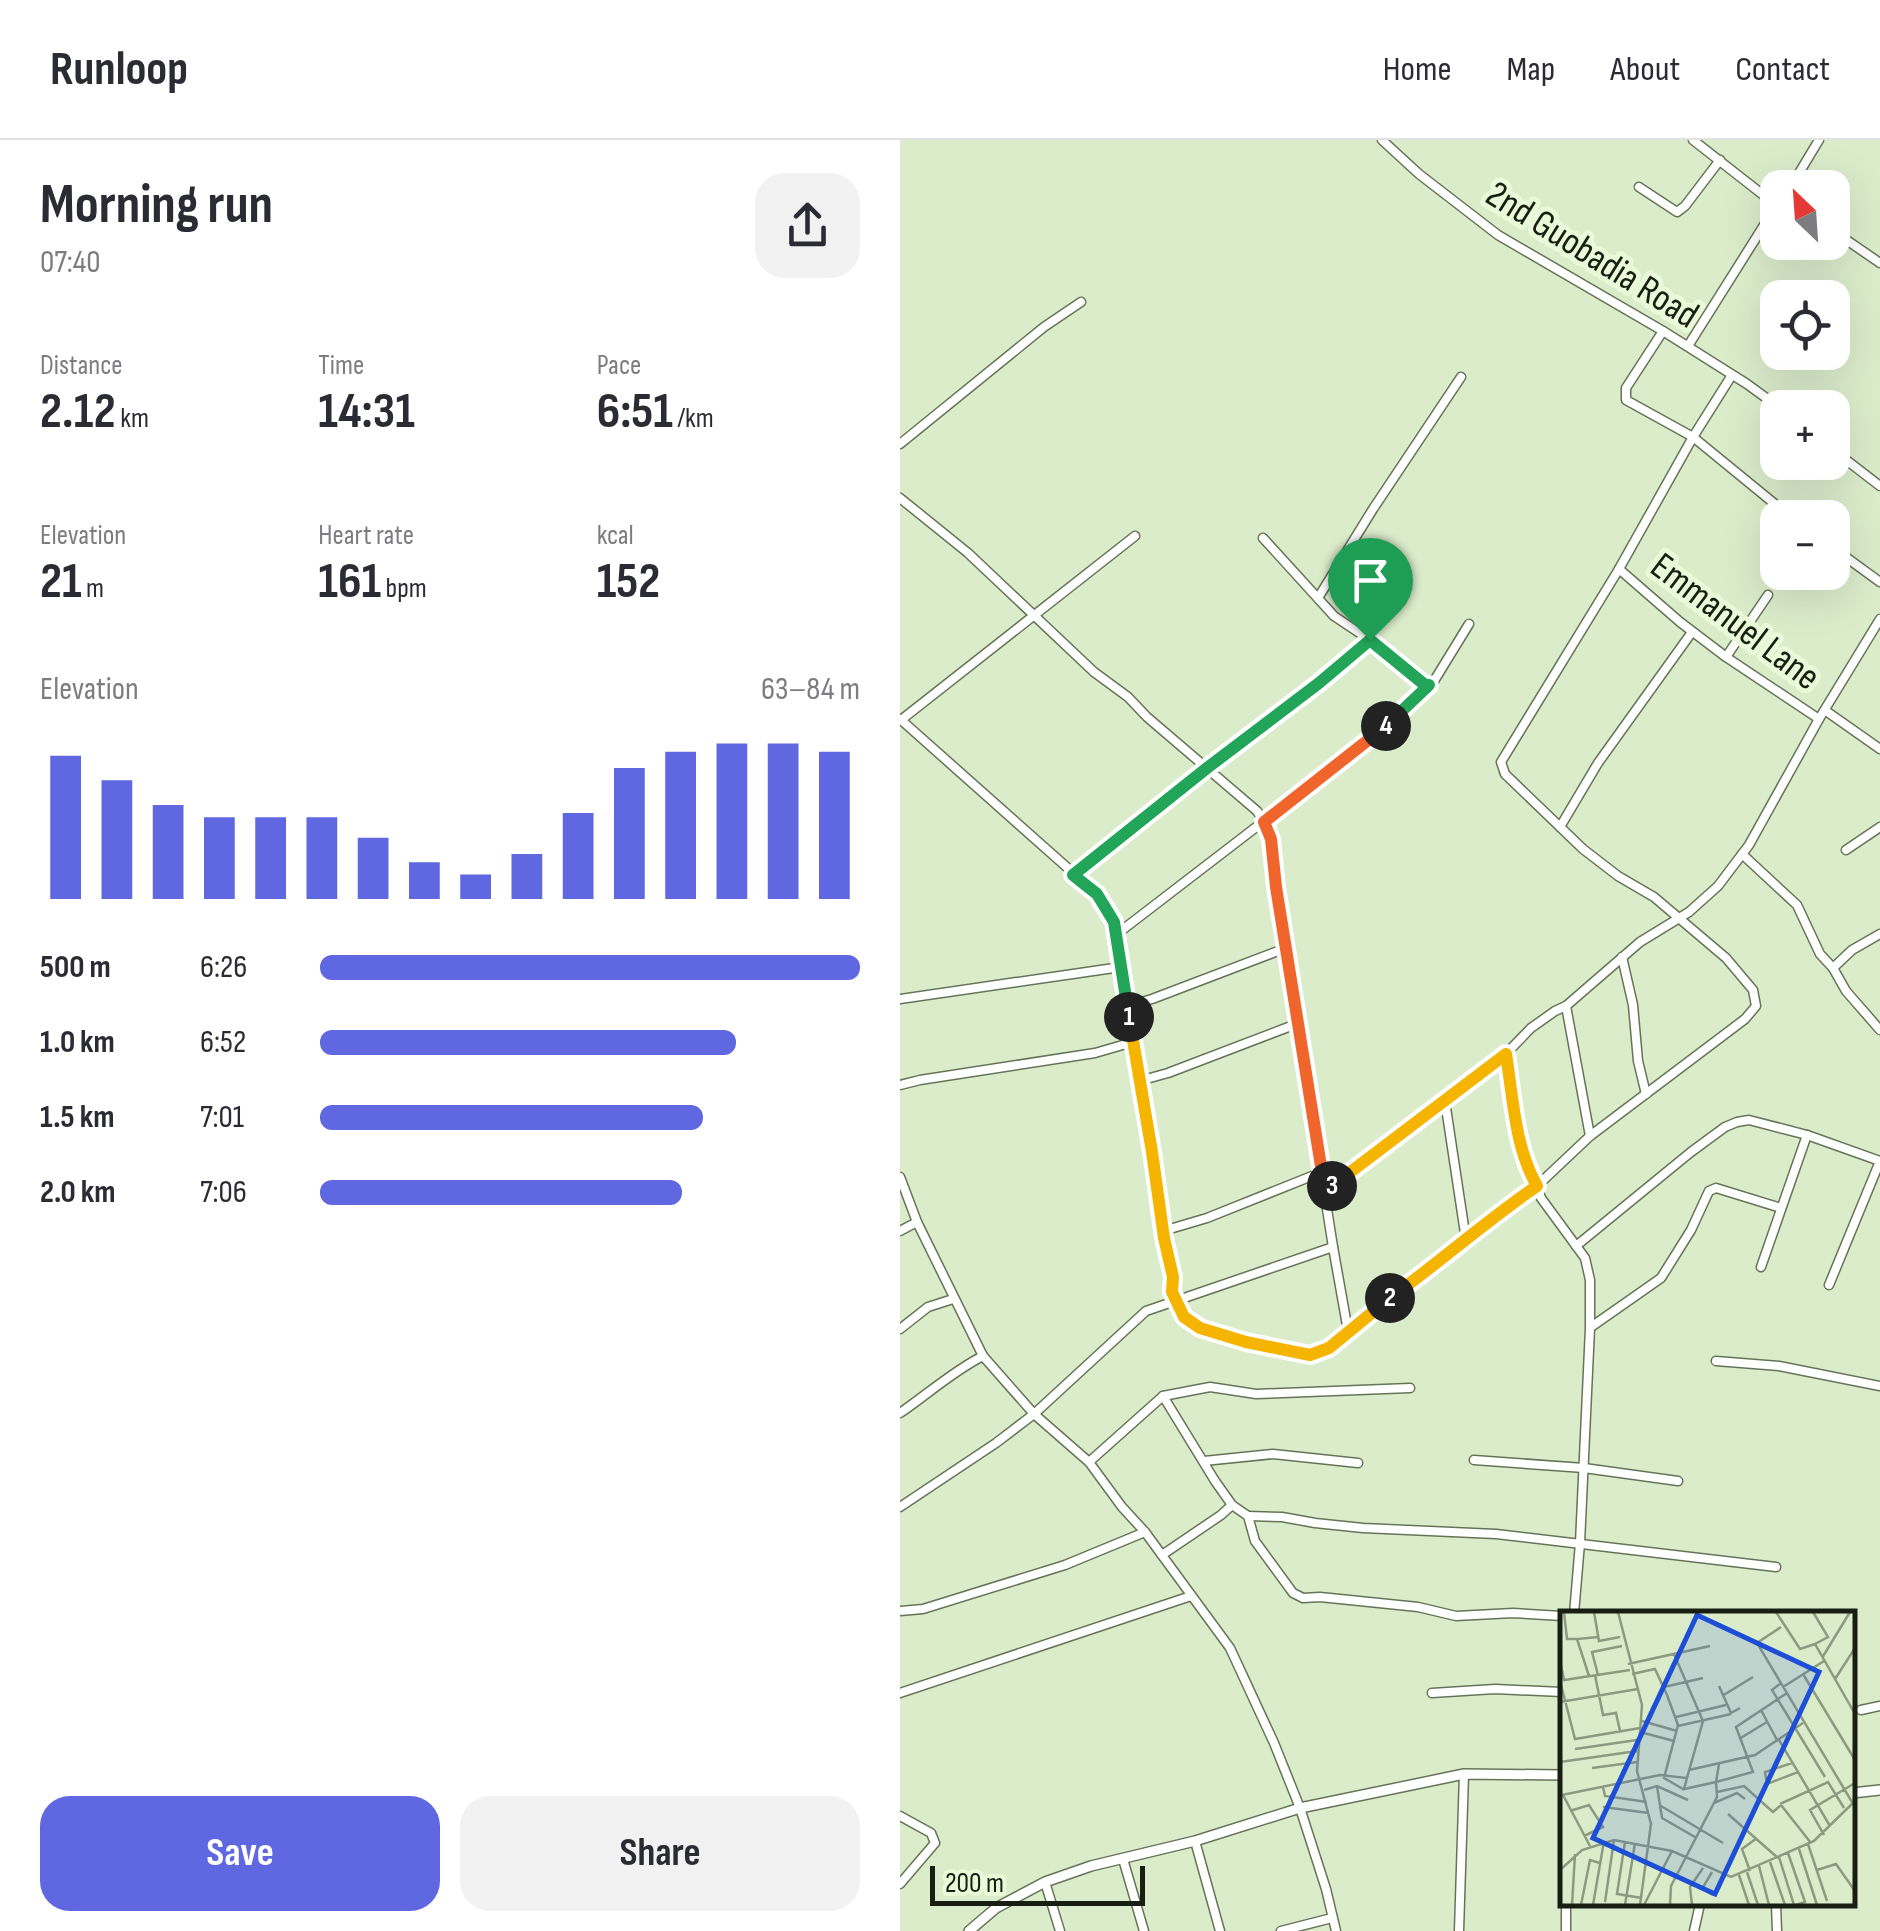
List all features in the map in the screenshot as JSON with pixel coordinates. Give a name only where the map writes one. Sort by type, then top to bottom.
[{"type":"street","name":"2nd Guobadia Road","points":[[1382,140],[1498,235],[1688,346],[1760,394]]},
{"type":"street","points":[[1692,140],[1760,191]]},
{"type":"street","points":[[1801,170],[1819,140]]},
{"type":"street","points":[[1640,187],[1677,212],[1720,160]]},
{"type":"street","points":[[1688,346],[1760,231]]},
{"type":"street","points":[[1850,242],[1880,263]]},
{"type":"street","points":[[900,444],[1044,327],[1081,302]]},
{"type":"street","points":[[1663,331],[1624,395],[1631,404],[1693,437],[1770,500]]},
{"type":"street","points":[[1135,536],[901,720],[1097,894],[1114,922],[1173,1277],[1172,1292],[1184,1317],[1200,1328],[1246,1342],[1310,1355],[1329,1348],[1537,1186],[1590,1136],[1745,1019],[1756,1006],[1753,990],[1726,958],[1654,897],[1595,858],[1505,774],[1501,762],[1732,375]]},
{"type":"street","points":[[1318,598],[1460,378]]},
{"type":"street","points":[[1850,462],[1880,486]]},
{"type":"street","points":[[900,498],[968,552],[1084,662],[1128,697],[1264,822],[1271,839],[1348,1330]]},
{"type":"street","points":[[1264,538],[1334,616],[1429,685]]},
{"type":"street","points":[[1850,560],[1880,582]]},
{"type":"street","name":"Emmanuel Lane","points":[[1619,569],[1692,632],[1819,719]]},
{"type":"street","points":[[1726,657],[1768,595]]},
{"type":"street","points":[[1325,1191],[1506,1054],[1531,1028],[1566,1006],[1640,942],[1679,920],[1718,886],[1742,854],[1880,619]]},
{"type":"street","points":[[1116,934],[1394,719],[1429,685],[1469,624]]},
{"type":"street","points":[[1560,827],[1598,763],[1692,632]]},
{"type":"street","points":[[1073,875],[1370,640]]},
{"type":"street","points":[[1826,711],[1880,749]]},
{"type":"street","points":[[1846,850],[1880,827]]},
{"type":"street","points":[[1742,854],[1797,905],[1820,954],[1880,1030]]},
{"type":"street","points":[[1834,968],[1852,950],[1880,934]]},
{"type":"street","points":[[1127,1006],[1286,948]]},
{"type":"street","points":[[1622,957],[1646,1094]]},
{"type":"street","points":[[900,999],[1121,966]]},
{"type":"street","points":[[1566,1006],[1590,1136]]},
{"type":"street","points":[[1140,1080],[1299,1023]]},
{"type":"street","points":[[900,1086],[1095,1053],[1133,1042]]},
{"type":"street","points":[[1506,1054],[1528,1171],[1541,1198],[1588,1266],[1590,1328],[1574,1611]]},
{"type":"street","points":[[1445,1100],[1466,1240]]},
{"type":"street","points":[[1576,1246],[1691,1152],[1725,1128],[1750,1120],[1808,1135],[1880,1161],[1829,1285]]},
{"type":"street","points":[[1761,1267],[1808,1135]]},
{"type":"street","points":[[1163,1231],[1207,1218],[1322,1172]]},
{"type":"street","points":[[900,1177],[917,1222],[983,1356],[1034,1414],[1089,1462],[1216,1627],[1239,1666],[1300,1808],[1336,1931]]},
{"type":"street","points":[[1590,1328],[1661,1278],[1713,1189],[1781,1208]]},
{"type":"street","points":[[900,1231],[917,1222]]},
{"type":"street","points":[[900,1507],[1034,1414],[1146,1311],[1333,1248]]},
{"type":"street","points":[[900,1330],[928,1306],[953,1299]]},
{"type":"street","points":[[900,1413],[965,1364],[983,1356]]},
{"type":"street","points":[[1716,1361],[1779,1366],[1880,1386]]},
{"type":"street","points":[[1089,1462],[1164,1396],[1210,1387],[1256,1394],[1410,1388]]},
{"type":"street","points":[[1164,1396],[1232,1505],[1248,1516],[1363,1528],[1496,1534],[1776,1567]]},
{"type":"street","points":[[1204,1460],[1273,1454],[1358,1463]]},
{"type":"street","points":[[1474,1460],[1584,1468],[1678,1482]]},
{"type":"street","points":[[1162,1555],[1232,1505]]},
{"type":"street","points":[[1248,1516],[1255,1541],[1288,1589],[1302,1598],[1418,1608],[1456,1616],[1560,1616]]},
{"type":"street","points":[[900,1612],[934,1606],[1065,1564],[1145,1532]]},
{"type":"street","points":[[900,1692],[1191,1596]]},
{"type":"street","points":[[1432,1693],[1494,1689],[1560,1692]]},
{"type":"street","points":[[1861,1710],[1880,1706]]},
{"type":"street","points":[[1459,1931],[1464,1774]]},
{"type":"street","points":[[969,1931],[981,1926],[996,1908],[1045,1882],[1300,1808],[1464,1774],[1560,1775]]},
{"type":"street","points":[[1855,1793],[1880,1790]]},
{"type":"street","points":[[900,1816],[930,1834],[935,1843],[900,1884]]},
{"type":"street","points":[[1195,1840],[1220,1931]]},
{"type":"street","points":[[1123,1859],[1144,1931]]},
{"type":"street","points":[[1045,1882],[1060,1931]]},
{"type":"street","points":[[1694,1931],[1700,1906]]},
{"type":"street","points":[[1281,1931],[1332,1918]]},
{"type":"route","points":[[1370,640],[1429,685],[1394,719],[1264,822],[1270,831],[1325,1191],[1506,1054],[1520,1138],[1528,1171],[1537,1186],[1329,1348],[1310,1355],[1246,1342],[1200,1328],[1184,1317],[1172,1292],[1173,1277],[1114,922],[1097,894],[1073,875],[1370,640]]}]
